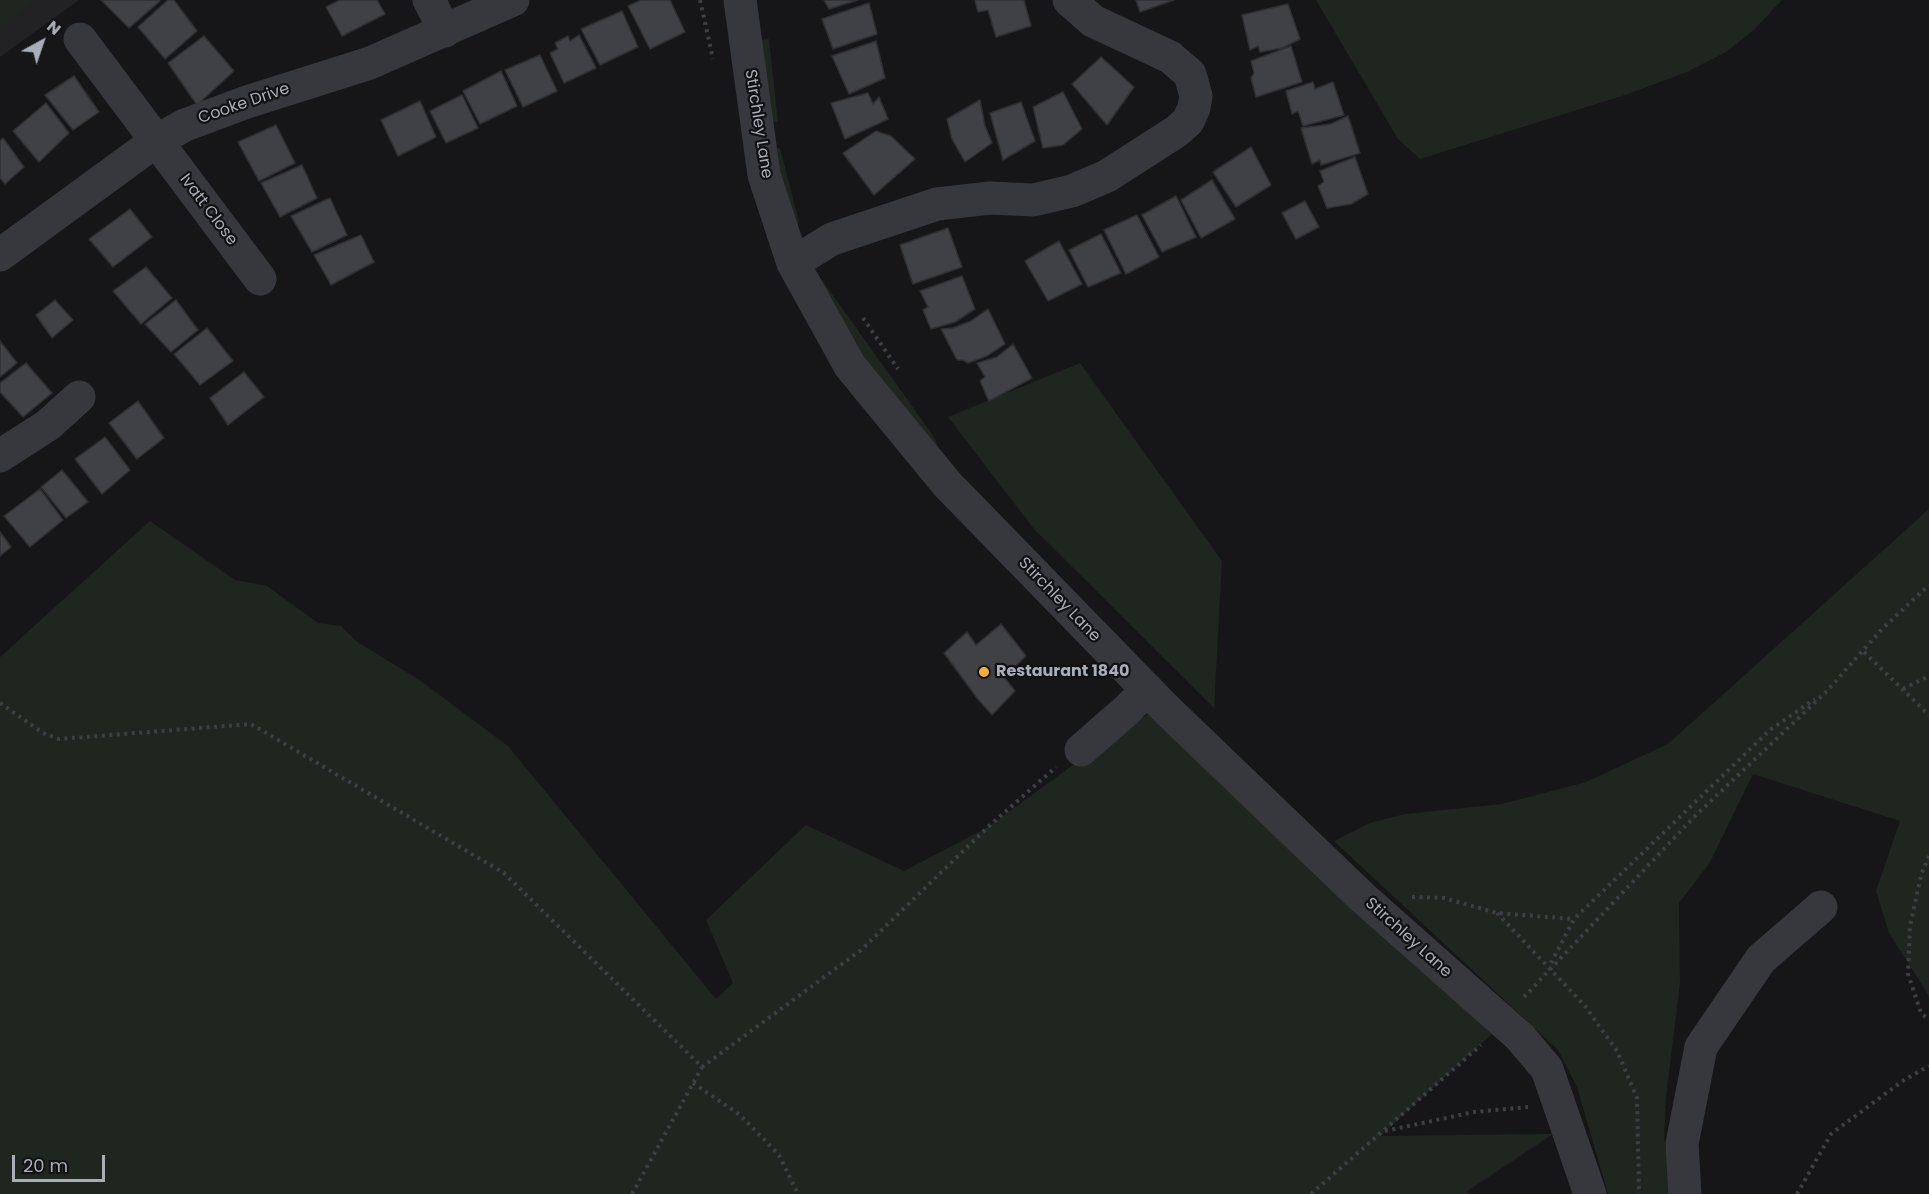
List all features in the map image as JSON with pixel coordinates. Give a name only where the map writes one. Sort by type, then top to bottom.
[{"type":"street","points":[[429,0],[445,31]]},
{"type":"street","name":"Cooke Drive","points":[[0,255],[156,141],[185,125],[247,102],[370,63],[513,0]]},
{"type":"street","name":"Stirchley Lane","points":[[740,0],[764,176],[793,263],[850,366],[947,484],[1147,689],[1362,897],[1520,1037],[1547,1069],[1590,1194]]},
{"type":"street","points":[[793,263],[832,239],[937,204],[990,198],[1033,200],[1072,191],[1107,176],[1177,131],[1188,121],[1196,96],[1190,74],[1170,57],[1093,21],[1069,0]]},
{"type":"street","name":"Ivatt Close","points":[[80,39],[260,279]]},
{"type":"street","points":[[0,456],[48,425],[79,397]]},
{"type":"street","points":[[1080,750],[1128,709],[1147,689]]},
{"type":"street","points":[[1684,1194],[1682,1144],[1701,1047],[1761,959],[1821,907]]},
{"type":"path","points":[[856,309],[904,378]]},
{"type":"path","points":[[1520,1002],[1548,969],[1695,816],[1827,691],[1882,629],[1929,585]]},
{"type":"path","points":[[1864,652],[1929,715]]},
{"type":"path","points":[[1903,689],[1929,676]]},
{"type":"path","points":[[1548,969],[1574,919],[1770,729],[1827,691]]},
{"type":"path","points":[[0,703],[43,733],[59,739],[251,723],[504,873],[702,1067]]},
{"type":"path","points":[[632,1194],[702,1067],[861,950],[988,827],[1058,765],[1080,750]]},
{"type":"path","points":[[1929,856],[1921,875],[1910,926],[1908,974],[1922,1013],[1929,1020]]},
{"type":"path","points":[[1362,897],[1444,898],[1497,913],[1574,919]]},
{"type":"path","points":[[1497,913],[1585,1006],[1617,1051],[1636,1098],[1639,1194]]},
{"type":"path","points":[[1311,1194],[1484,1043]]},
{"type":"path","points":[[1797,1194],[1831,1134],[1904,1080],[1929,1066]]},
{"type":"path","points":[[693,1083],[740,1115],[779,1155],[798,1194]]},
{"type":"path","points":[[1383,1132],[1474,1112],[1558,1104]]},
{"type":"shaded area","points":[[0,0],[79,0],[0,57]]},
{"type":"shaded area","points":[[0,0],[37,0],[0,27]]},
{"type":"shaded area","points":[[1316,0],[1782,0],[1755,29],[1726,52],[1687,72],[1625,95],[1420,159],[1398,139]]},
{"type":"shaded area","points":[[769,39],[778,122],[767,122],[762,40]]},
{"type":"shaded area","points":[[780,148],[798,225],[795,225],[768,149]]},
{"type":"shaded area","points":[[822,280],[932,434],[946,462],[819,304]]},
{"type":"shaded area","points":[[1080,363],[1222,561],[1214,708],[1034,529],[948,417]]},
{"type":"shaded area","points":[[1929,509],[1929,996],[1889,933],[1876,891],[1900,821],[1753,774],[1709,864],[1679,903],[1680,983],[1666,1097],[1664,1138],[1672,1194],[1608,1194],[1577,1087],[1558,1050],[1334,841],[1370,823],[1405,814],[1502,804],[1586,782],[1668,744]]},
{"type":"shaded area","points":[[150,521],[235,580],[267,586],[318,623],[341,626],[356,641],[421,681],[508,746],[716,999],[733,983],[706,920],[806,825],[904,871],[988,827],[1129,724],[1158,710],[1504,1023],[1380,1136],[1553,1134],[1466,1192],[1471,1194],[0,1194],[0,657]]},
{"type":"building","points":[[101,0],[159,0],[160,1],[129,28]]},
{"type":"building","points":[[168,0],[174,0],[197,31],[165,59],[138,27]]},
{"type":"building","points":[[340,0],[377,0],[385,14],[342,36],[326,7]]},
{"type":"building","points":[[641,0],[670,0],[685,32],[650,49],[628,6]]},
{"type":"building","points":[[824,0],[858,0],[829,9]]},
{"type":"building","points":[[975,0],[1024,0],[1031,26],[996,37],[988,10],[978,12]]},
{"type":"building","points":[[1136,0],[1174,0],[1140,12]]},
{"type":"building","points":[[869,3],[877,34],[833,49],[822,19]]},
{"type":"building","points":[[1288,4],[1300,39],[1282,48],[1260,52],[1258,46],[1250,50],[1242,15]]},
{"type":"building","points":[[622,11],[638,47],[600,65],[581,29]]},
{"type":"building","points":[[579,35],[596,68],[564,83],[550,53],[558,49],[555,43],[568,36],[570,41]]},
{"type":"building","points":[[204,36],[234,71],[197,105],[168,63]]},
{"type":"building","points":[[876,41],[885,78],[849,94],[832,56]]},
{"type":"building","points":[[1291,46],[1302,82],[1256,97],[1251,78],[1254,73],[1251,61]]},
{"type":"building","points":[[540,55],[557,91],[523,107],[505,70]]},
{"type":"building","points":[[1101,57],[1134,87],[1107,125],[1072,84]]},
{"type":"building","points":[[501,71],[517,106],[480,124],[463,91]]},
{"type":"building","points":[[74,76],[99,112],[73,130],[45,95]]},
{"type":"building","points":[[1313,82],[1315,89],[1333,82],[1344,115],[1303,126],[1298,111],[1292,114],[1286,91]]},
{"type":"building","points":[[1063,92],[1082,129],[1063,145],[1043,148],[1033,107]]},
{"type":"building","points":[[868,93],[873,104],[879,97],[888,119],[845,139],[831,103]]},
{"type":"building","points":[[462,95],[478,128],[446,143],[430,111]]},
{"type":"building","points":[[980,100],[985,126],[992,143],[965,162],[952,139],[947,119]]},
{"type":"building","points":[[420,101],[436,137],[398,156],[381,120]]},
{"type":"building","points":[[1021,102],[1035,141],[1003,160],[990,113]]},
{"type":"building","points":[[46,103],[69,133],[39,162],[13,131]]},
{"type":"building","points":[[1348,116],[1360,153],[1321,165],[1320,160],[1312,164],[1301,128],[1331,124]]},
{"type":"building","points":[[276,125],[295,163],[259,181],[238,142]]},
{"type":"building","points":[[876,131],[891,136],[915,159],[874,195],[843,153]]},
{"type":"building","points":[[3,138],[24,167],[5,184],[0,178],[0,141]]},
{"type":"building","points":[[1251,147],[1271,185],[1236,207],[1213,172]]},
{"type":"building","points":[[1355,157],[1368,194],[1351,204],[1327,208],[1318,186],[1324,182],[1320,171]]},
{"type":"building","points":[[302,165],[317,198],[280,217],[261,183]]},
{"type":"building","points":[[1212,180],[1235,219],[1201,238],[1181,200]]},
{"type":"building","points":[[1176,196],[1196,237],[1162,252],[1142,215]]},
{"type":"building","points":[[330,198],[347,235],[312,252],[291,216]]},
{"type":"building","points":[[1305,201],[1319,227],[1296,239],[1282,213]]},
{"type":"building","points":[[130,209],[152,237],[113,267],[89,239]]},
{"type":"building","points":[[1137,215],[1159,257],[1126,274],[1104,230]]},
{"type":"building","points":[[948,228],[962,267],[913,284],[900,245]]},
{"type":"building","points":[[1101,234],[1121,273],[1088,287],[1069,250]]},
{"type":"building","points":[[361,235],[374,262],[331,285],[314,255]]},
{"type":"building","points":[[1059,241],[1082,284],[1048,301],[1025,261]]},
{"type":"building","points":[[146,267],[172,298],[141,324],[113,291]]},
{"type":"building","points":[[962,276],[975,309],[955,322],[931,329],[923,310],[928,307],[920,291]]},
{"type":"building","points":[[55,300],[73,320],[52,338],[36,315]]},
{"type":"building","points":[[176,300],[198,330],[171,352],[145,324]]},
{"type":"building","points":[[988,309],[1005,344],[987,356],[968,363],[957,360],[941,329],[953,328],[971,321]]},
{"type":"building","points":[[207,328],[233,361],[200,385],[174,354]]},
{"type":"building","points":[[0,341],[17,363],[0,377]]},
{"type":"building","points":[[1013,344],[1032,378],[989,401],[980,381],[985,377],[977,363],[997,357]]},
{"type":"building","points":[[26,363],[52,393],[23,417],[0,392],[0,383]]},
{"type":"building","points":[[244,372],[264,397],[228,425],[210,398]]},
{"type":"building","points":[[138,401],[164,438],[137,459],[109,423]]},
{"type":"building","points":[[105,437],[130,470],[102,494],[75,459]]},
{"type":"building","points":[[62,470],[88,502],[66,518],[41,487]]},
{"type":"building","points":[[40,489],[63,520],[30,547],[4,516]]},
{"type":"building","points":[[0,532],[11,547],[0,556]]},
{"type":"building","name":"Restaurant 1840","points":[[1001,624],[1026,656],[1004,677],[1015,691],[992,715],[944,653],[967,632],[976,645]]},
{"type":"place","name":"Restaurant 1840","points":[[984,672]]}]
